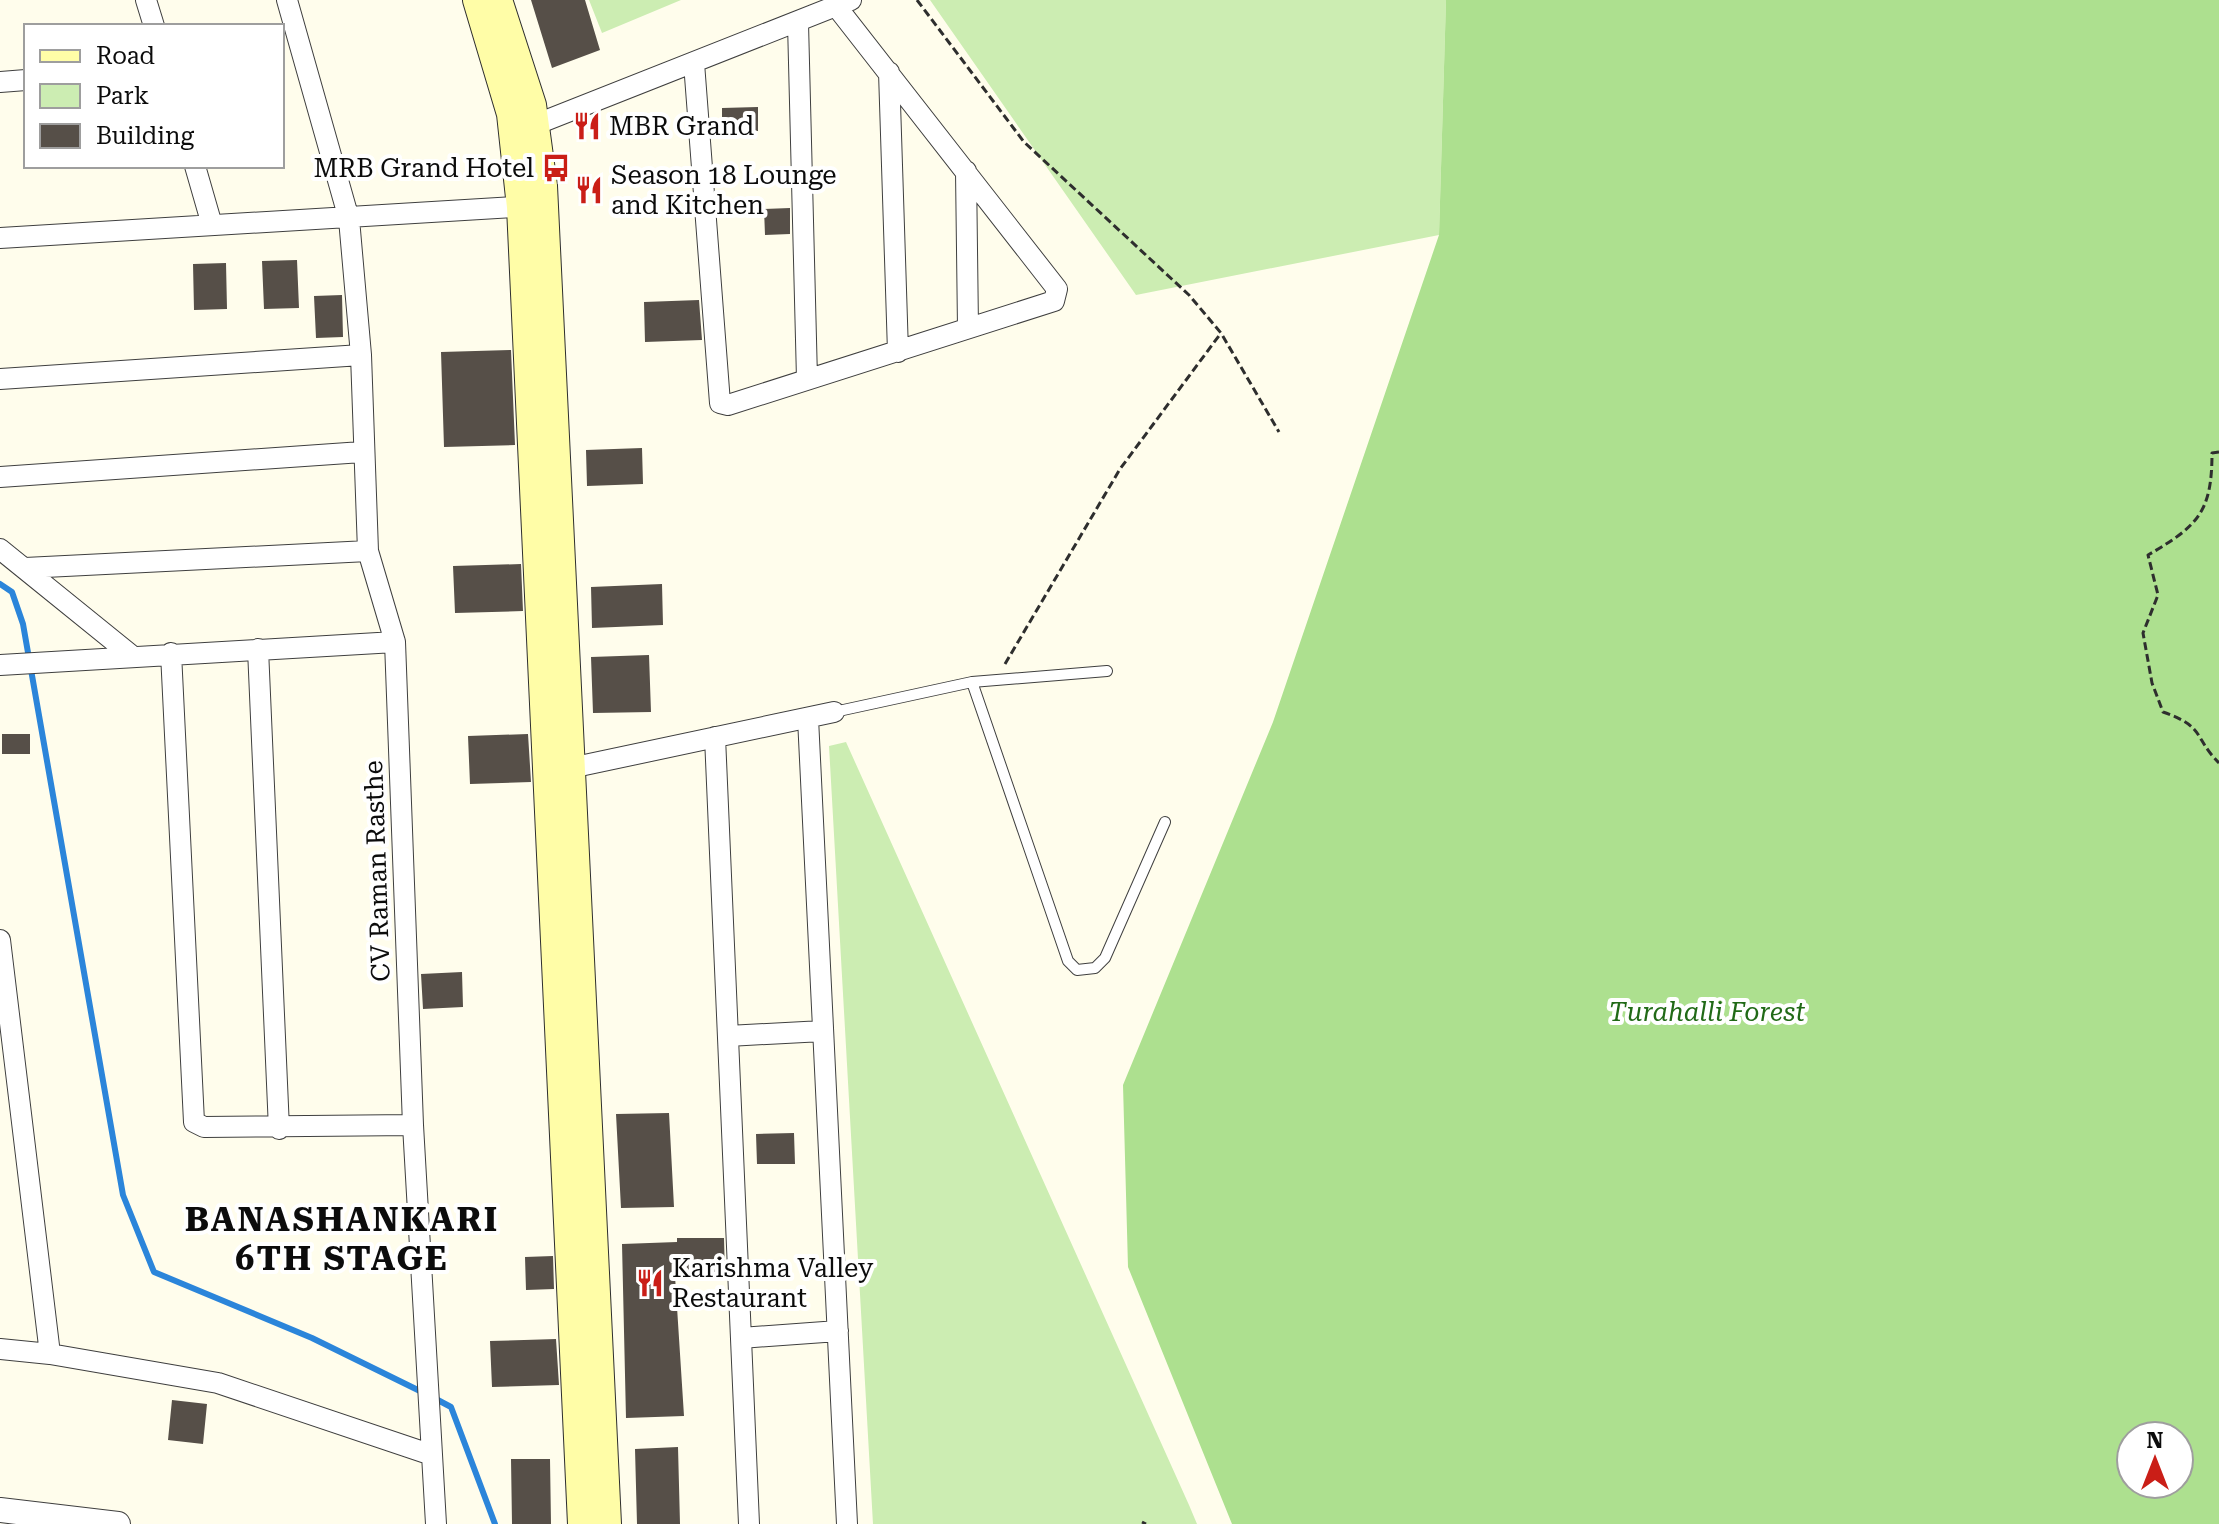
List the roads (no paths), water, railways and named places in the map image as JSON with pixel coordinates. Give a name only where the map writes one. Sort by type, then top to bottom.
[{"type":"main road","points":[[477,0],[511,114],[533,206]]},
{"type":"main road","points":[[498,0],[537,124],[533,206],[560,770],[607,1524]]},
{"type":"main road","points":[[560,770],[582,1524]]},
{"type":"street","points":[[146,0],[153,24]]},
{"type":"street","name":"CV Raman Rasthe","points":[[287,0],[349,219],[361,355],[362,452],[368,551],[395,642],[413,1125],[436,1524]]},
{"type":"street","points":[[537,124],[843,3],[889,72],[1058,293],[1054,301],[728,405],[718,401],[694,63]]},
{"type":"street","points":[[798,23],[807,379]]},
{"type":"street","points":[[889,72],[898,352]]},
{"type":"street","points":[[0,82],[24,80]]},
{"type":"street","points":[[196,168],[212,225]]},
{"type":"street","points":[[966,171],[968,328]]},
{"type":"street","points":[[0,238],[533,206]]},
{"type":"street","points":[[0,379],[361,355]]},
{"type":"street","points":[[0,477],[362,452]]},
{"type":"street","points":[[0,549],[131,655]]},
{"type":"street","points":[[25,568],[368,551]]},
{"type":"street","points":[[0,665],[395,642]]},
{"type":"street","points":[[258,649],[279,1129]]},
{"type":"street","points":[[171,653],[192,1118],[204,1127],[279,1129],[413,1125]]},
{"type":"street","points":[[560,770],[834,712]]},
{"type":"street","points":[[808,718],[847,1524]]},
{"type":"street","points":[[715,737],[749,1524]]},
{"type":"street","points":[[0,940],[50,1354]]},
{"type":"street","points":[[728,1036],[823,1031]]},
{"type":"street","points":[[741,1338],[838,1331]]},
{"type":"street","points":[[0,1349],[50,1354],[218,1383],[432,1455]]},
{"type":"street","points":[[0,1510],[48,1519],[118,1524]]},
{"type":"lane","points":[[834,712],[972,682],[1107,671]]},
{"type":"lane","points":[[972,682],[1068,961],[1077,970],[1095,968],[1105,958],[1165,822]]},
{"type":"waterway","points":[[0,584],[12,592],[23,624],[123,1195],[154,1272],[312,1338],[424,1393]]},
{"type":"waterway","points":[[434,1398],[451,1407],[495,1524]]},
{"type":"place","name":"MBR Grand","points":[[587,126]]},
{"type":"place","name":"MRB Grand Hotel","points":[[556,168]]},
{"type":"place","name":"Season 18 Lounge and Kitchen","points":[[589,190]]},
{"type":"place","name":"Karishma Valley Restaurant","points":[[650,1283]]},
{"type":"district","name":"BANASHANKARI 6TH STAGE","points":[[342,1238]]},
{"type":"park label","name":"Turahalli Forest","points":[[1707,1012]]}]
